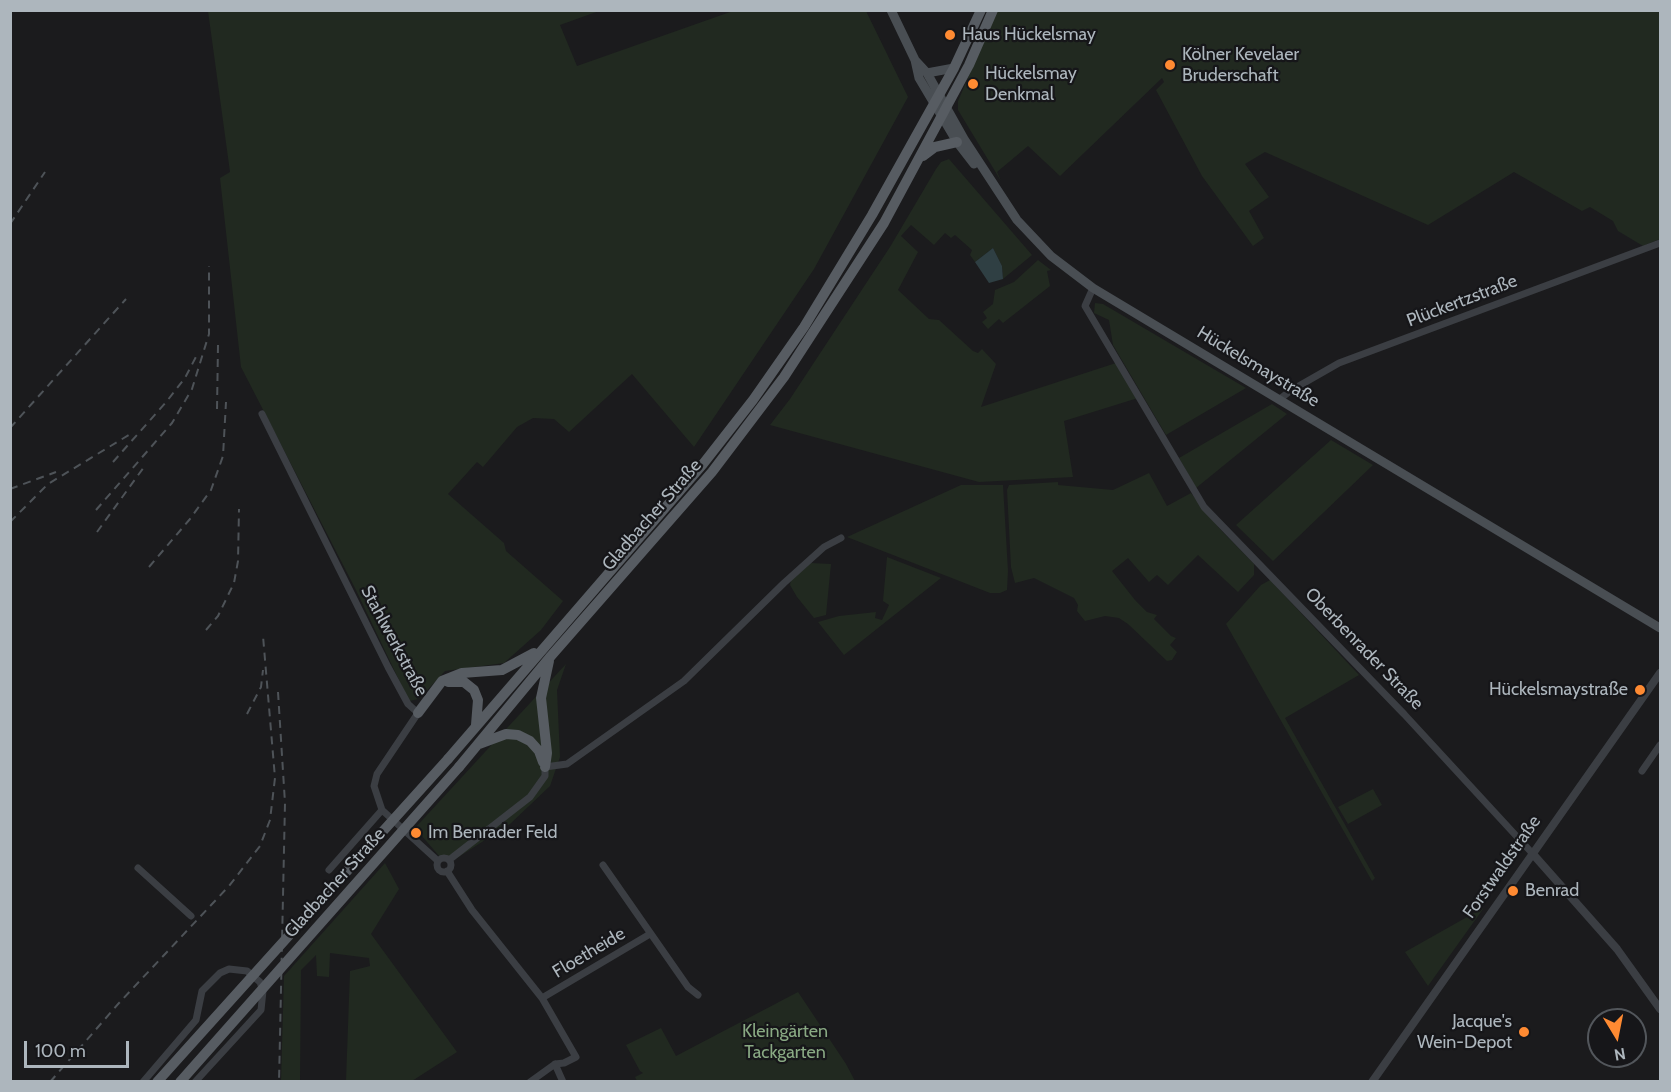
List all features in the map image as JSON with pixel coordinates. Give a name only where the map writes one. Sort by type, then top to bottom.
[{"type":"main road","name":"Hückelsmaystraße","points":[[891,10],[915,60],[919,78],[937,99]]},
{"type":"main road","name":"Gladbacher Straße","points":[[180,1082],[478,745],[547,652],[704,464],[753,400],[835,278],[954,68],[981,10]]},
{"type":"main road","name":"Gladbacher Straße","points":[[157,1082],[476,728],[691,498],[762,407],[845,285],[920,158],[993,10]]},
{"type":"main road","name":"Hückelsmaystraße","points":[[915,60],[927,73],[957,142],[989,178]]},
{"type":"main road","points":[[927,73],[954,68]]},
{"type":"main road","name":"Hückelsmaystraße","points":[[944,112],[1027,232],[1051,256],[1093,288],[1660,628]]},
{"type":"main road","points":[[920,158],[935,147],[957,142]]},
{"type":"main road","points":[[418,713],[442,681],[462,673],[502,670],[547,652],[541,698],[547,753],[545,767]]},
{"type":"main road","points":[[437,686],[459,681],[474,690],[478,700],[476,728]]},
{"type":"main road","points":[[478,745],[506,734],[518,735],[540,751],[545,767]]},
{"type":"street","name":"Plückertzstraße","points":[[1280,399],[1339,363],[1660,243]]},
{"type":"street","name":"Oberbenrader Straße","points":[[1093,288],[1085,306],[1204,507],[1404,714],[1532,853],[1617,949],[1660,1009]]},
{"type":"street","name":"Stahlwerkstraße","points":[[262,414],[388,667],[408,704],[418,713],[377,774],[374,786],[382,810]]},
{"type":"street","points":[[449,860],[530,797],[545,776],[545,767],[567,764],[684,681],[784,583],[824,547],[841,538]]},
{"type":"street","name":"Forstwaldstraße","points":[[1372,1082],[1660,673]]},
{"type":"street","points":[[1642,771],[1660,745]]},
{"type":"street","points":[[329,870],[382,810],[438,861],[439,871],[447,872],[472,910],[542,998],[576,1057],[555,1064],[530,1082]]},
{"type":"street","points":[[438,861],[442,858],[449,860]]},
{"type":"street","points":[[447,872],[450,868],[449,860]]},
{"type":"street","name":"Floetheide","points":[[603,865],[688,987],[698,995]]},
{"type":"street","points":[[138,868],[191,916]]},
{"type":"street","name":"Floetheide","points":[[542,998],[650,934]]},
{"type":"street","points":[[143,1082],[196,1020],[202,991],[220,973],[229,969],[246,970],[256,976],[263,991],[261,1010],[195,1082]]},
{"type":"street","points":[[555,1064],[563,1082]]},
{"type":"green space","points":[[208,11],[599,11],[560,25],[577,66],[733,11],[866,11],[908,97],[814,269],[694,447],[632,374],[569,432],[554,419],[533,418],[517,427],[483,467],[477,462],[448,494],[504,543],[506,551],[563,601],[541,630],[504,663],[445,671],[419,699],[409,701],[355,588],[241,367],[220,178],[230,172]]},
{"type":"green space","points":[[997,11],[1660,11],[1660,239],[1643,246],[1618,231],[1613,221],[1590,207],[1582,211],[1514,172],[1428,225],[1265,152],[1245,164],[1269,197],[1249,211],[1264,238],[1253,246],[1202,176],[1156,90],[1164,82],[1162,78],[1060,176],[1028,146],[997,172],[1001,181],[958,110],[958,101]]},
{"type":"green space","points":[[949,159],[1032,255],[1003,279],[1002,266],[993,248],[975,262],[970,255],[972,250],[955,235],[951,238],[945,233],[934,245],[911,225],[901,236],[918,252],[898,290],[929,319],[939,320],[973,351],[978,353],[982,349],[996,364],[981,407],[1116,363],[1138,398],[1064,421],[1073,477],[979,482],[770,425],[790,399],[890,247],[936,169],[941,162]]},
{"type":"green space","points":[[1038,260],[1051,270],[1047,271],[1050,286],[1003,323],[999,319],[988,329],[982,322],[987,318],[983,312],[993,304],[995,290],[1014,282]]},
{"type":"green space","points":[[1095,303],[1103,304],[1246,388],[1166,435],[1113,345],[1109,320],[1094,313]]},
{"type":"green space","points":[[1272,404],[1287,414],[1196,488],[1179,458]]},
{"type":"green space","points":[[1331,440],[1373,465],[1273,561],[1236,525]]},
{"type":"green space","points":[[1149,473],[1167,506],[1191,493],[1219,528],[1254,564],[1254,575],[1238,592],[1198,555],[1168,585],[1157,575],[1149,582],[1128,558],[1112,571],[1135,600],[1147,612],[1157,615],[1154,619],[1176,638],[1170,645],[1177,652],[1172,660],[1167,661],[1119,618],[1105,616],[1085,621],[1077,611],[1078,605],[1074,598],[1034,578],[1015,583],[1011,567],[1007,490],[1009,485],[1058,482],[1058,485],[1113,490]]},
{"type":"green space","points":[[961,485],[1003,485],[1007,590],[990,593],[847,537]]},
{"type":"green space","points":[[887,557],[941,578],[844,655],[818,622],[839,616],[876,612],[875,618],[882,620],[889,605],[883,601]]},
{"type":"green space","points":[[811,563],[831,564],[826,615],[814,618],[790,585],[791,580]]},
{"type":"green space","points":[[1270,580],[1359,675],[1285,718],[1375,878],[1372,881],[1226,624],[1261,585]]},
{"type":"green space","points":[[566,664],[557,690],[560,757],[550,786],[510,824],[457,858],[440,857],[415,828]]},
{"type":"green space","points":[[1373,789],[1382,805],[1348,824],[1338,807]]},
{"type":"green space","points":[[385,863],[399,889],[371,934],[457,1052],[412,1081],[346,1081],[350,971],[370,966],[369,958],[330,953],[329,977],[317,976],[316,955],[301,970],[300,1081],[281,1081],[284,976]]},
{"type":"green space","points":[[1483,909],[1428,986],[1405,952]]},
{"type":"green space","name":"Kleingärten Tackgarten","points":[[798,992],[855,1081],[637,1081],[635,1077],[643,1073],[626,1045],[661,1028],[676,1056]]},
{"type":"shaded area","points":[[993,248],[1002,266],[1003,279],[989,283],[975,262]]},
{"type":"railway","points":[[10,224],[45,172]]},
{"type":"railway","points":[[96,510],[172,423],[192,389],[209,334],[209,266]]},
{"type":"railway","points":[[10,428],[126,299]]},
{"type":"railway","points":[[217,409],[218,345]]},
{"type":"railway","points":[[113,462],[185,378],[198,353]]},
{"type":"railway","points":[[149,567],[190,519],[211,490],[223,456],[226,402]]},
{"type":"railway","points":[[10,522],[48,484],[132,433]]},
{"type":"railway","points":[[97,532],[144,467]]},
{"type":"railway","points":[[10,489],[56,472]]},
{"type":"railway","points":[[206,630],[218,616],[234,583],[238,561],[239,509]]},
{"type":"railway","points":[[50,1082],[119,1003],[229,886],[260,846],[270,820],[275,778],[263,636]]},
{"type":"railway","points":[[247,714],[261,687],[263,670]]},
{"type":"railway","points":[[278,692],[285,803],[279,1082]]},
{"type":"place","name":"Haus Hückelsmay","points":[[950,35]]},
{"type":"place","name":"Kölner Kevelaer Bruderschaft","points":[[1170,65]]},
{"type":"place","name":"Hückelsmay Denkmal","points":[[973,84]]},
{"type":"place","name":"Hückelsmaystraße","points":[[1640,690]]},
{"type":"place","name":"Im Benrader Feld","points":[[416,833]]},
{"type":"place","name":"Benrad","points":[[1513,891]]},
{"type":"place","name":"Jacque's Wein-Depot","points":[[1524,1032]]}]
